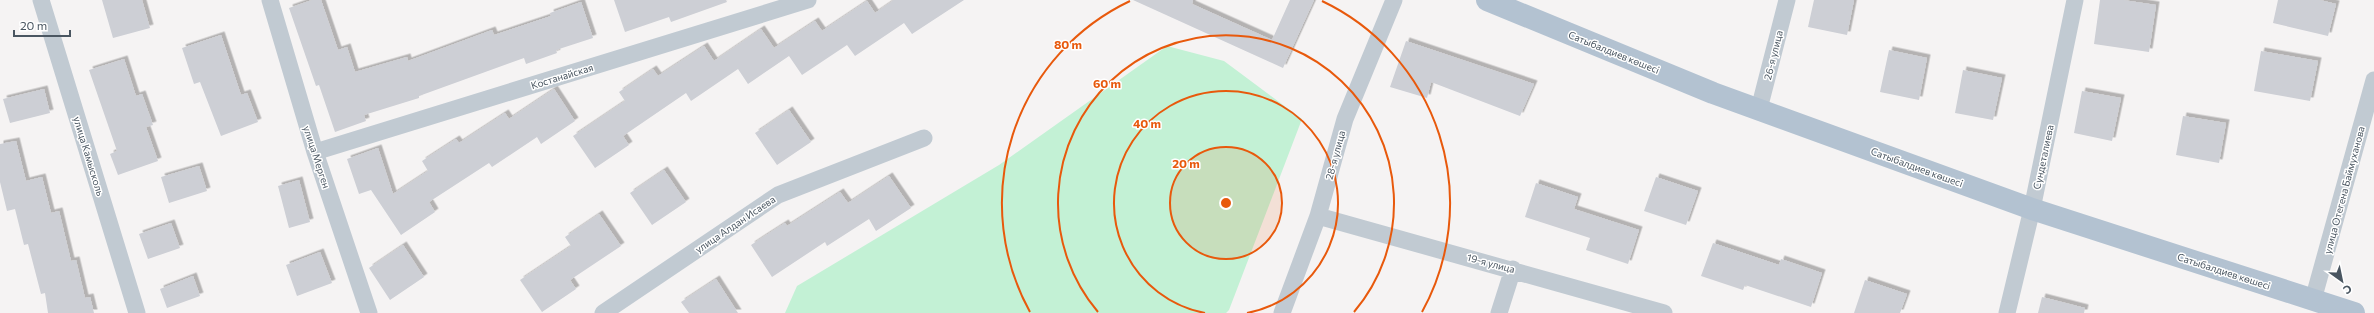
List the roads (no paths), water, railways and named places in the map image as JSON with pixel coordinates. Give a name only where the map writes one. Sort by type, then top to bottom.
[{"type":"main road","name":"Сатыбалдиев көшесі","points":[[1488,0],[1713,93],[2032,209],[2354,313]]},
{"type":"street","name":"улица Камысколь","points":[[41,0],[137,313]]},
{"type":"street","name":"улица Мерген","points":[[270,0],[315,152],[369,313]]},
{"type":"street","name":"Костанайская","points":[[315,152],[808,0]]},
{"type":"street","name":"28-я улица","points":[[1282,313],[1318,216],[1345,119],[1394,0]]},
{"type":"street","name":"26-я улица","points":[[1759,109],[1787,0]]},
{"type":"street","name":"Сундеталиева","points":[[2007,313],[2032,209],[2075,0]]},
{"type":"street","name":"улица Отегена Баймуханова","points":[[2313,300],[2374,80]]},
{"type":"street","name":"улица Алдан Исаева","points":[[603,313],[778,196],[924,138]]},
{"type":"street","name":"19-я улица","points":[[1318,216],[1513,269],[1664,313]]},
{"type":"street","points":[[1499,313],[1513,269]]}]
